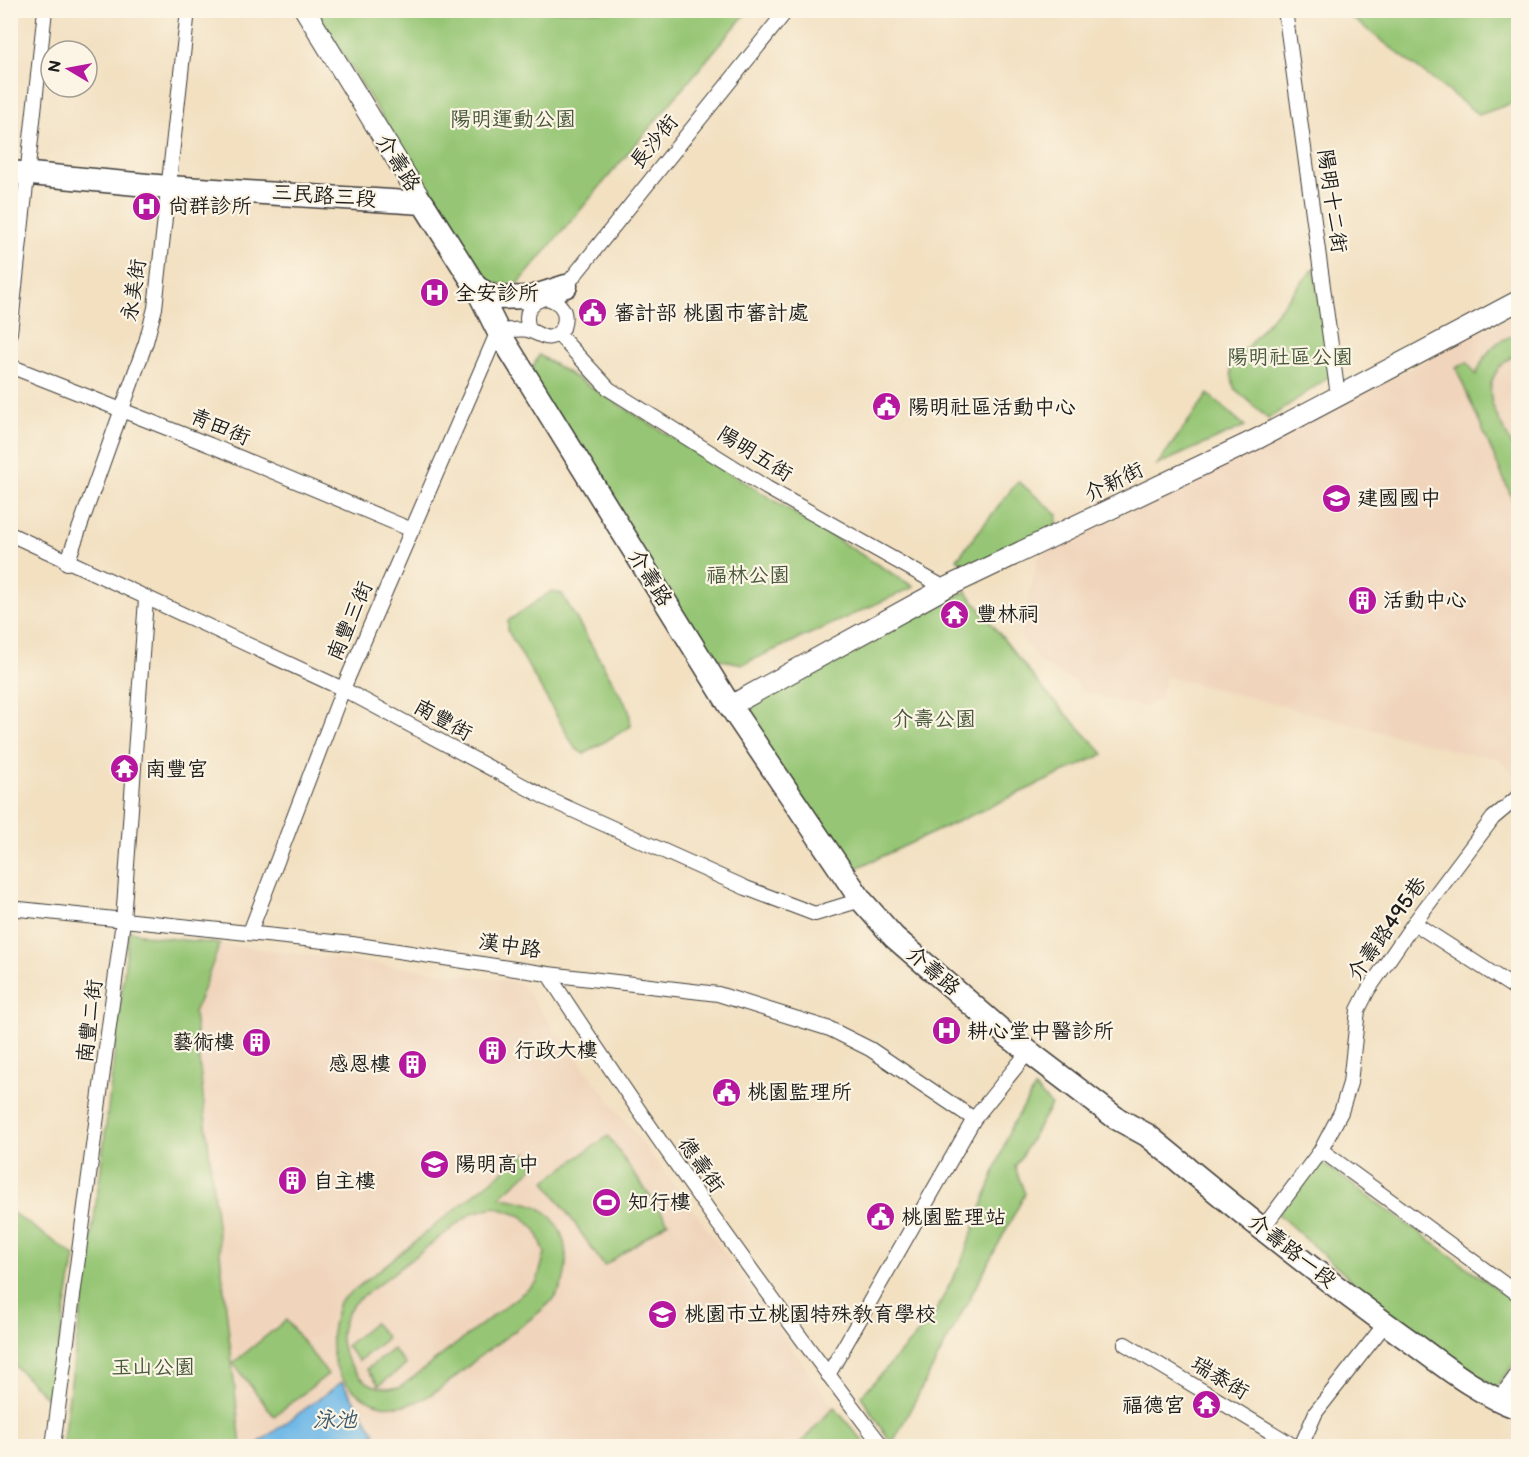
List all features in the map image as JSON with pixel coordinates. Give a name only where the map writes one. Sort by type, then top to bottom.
[{"type":"main road","name":"三民路三段","points":[[18,173],[168,187],[423,202]]},
{"type":"main road","name":"介壽路","points":[[423,202],[476,287],[498,331],[730,706],[861,900],[894,937],[1071,1084]]},
{"type":"main road","points":[[476,287],[495,298],[532,297],[560,293]]},
{"type":"main road","name":"介壽路一段","points":[[1071,1084],[1116,1118],[1147,1136],[1385,1324],[1465,1382],[1508,1404]]},
{"type":"street","points":[[10,333],[18,173],[45,10]]},
{"type":"street","name":"永美街","points":[[67,562],[122,409],[155,308],[188,10]]},
{"type":"street","name":"介壽路","points":[[305,10],[423,202]]},
{"type":"street","name":"長沙街","points":[[560,293],[787,10]]},
{"type":"street","name":"陽明十二街","points":[[1285,10],[1338,396]]},
{"type":"street","points":[[498,331],[528,330],[543,338],[558,334],[566,320],[560,293],[531,305],[527,313],[528,330]]},
{"type":"street","name":"介新街","points":[[730,706],[945,588],[1117,507],[1338,396],[1518,301]]},
{"type":"street","name":"南豐三街","points":[[250,932],[343,689],[498,331]]},
{"type":"street","name":"陽明五街","points":[[558,334],[609,389],[767,488],[945,588]]},
{"type":"street","name":"青田街","points":[[10,366],[122,409],[412,530]]},
{"type":"street","name":"南豐街","points":[[10,534],[343,689],[548,800],[746,888],[815,914],[861,900]]},
{"type":"street","name":"南豐二街","points":[[53,1446],[90,1189],[123,921],[146,598]]},
{"type":"street","name":"介壽路495巷","points":[[1262,1229],[1321,1150],[1341,1112],[1350,1083],[1358,1010],[1368,990],[1414,923],[1492,818],[1518,797]]},
{"type":"street","name":"漢中路","points":[[10,908],[250,932],[426,954],[548,974],[718,994],[830,1029],[870,1049],[974,1119]]},
{"type":"street","points":[[1414,923],[1518,990]]},
{"type":"street","name":"德壽街","points":[[548,974],[616,1080],[688,1182],[882,1446]]},
{"type":"street","points":[[828,1375],[974,1119],[1029,1051]]},
{"type":"street","points":[[1321,1150],[1518,1294]]},
{"type":"street","points":[[1301,1446],[1316,1412],[1385,1324]]},
{"type":"street","name":"瑞泰街","points":[[1125,1344],[1294,1446]]},
{"type":"street","points":[[1508,1404],[1518,1373]]},
{"type":"shaded area","name":"建國國中","points":[[1518,312],[1518,779],[1497,758],[1459,752],[1166,676],[1161,700],[1142,707],[1084,692],[1076,682],[1039,662],[1020,637],[1038,556],[1270,441]]},
{"type":"shaded area","name":"陽明高中","points":[[220,944],[519,982],[701,1220],[834,1407],[798,1446],[241,1446],[194,1013]]},
{"type":"green space","name":"陽明運動公園","points":[[316,11],[748,11],[518,284],[486,284]]},
{"type":"green space","points":[[1343,11],[1518,11],[1518,101],[1479,115]]},
{"type":"green space","name":"陽明社區公園","points":[[1314,268],[1332,375],[1268,419],[1234,388],[1230,367]]},
{"type":"green space","points":[[1518,335],[1518,356],[1508,359],[1500,367],[1493,379],[1490,392],[1492,404],[1510,441],[1518,465],[1520,483],[1518,512],[1456,368],[1467,362],[1476,375],[1491,349],[1503,340]]},
{"type":"green space","name":"福林公園","points":[[539,355],[914,587],[743,664],[707,657],[528,377]]},
{"type":"green space","points":[[1208,394],[1245,426],[1157,465]]},
{"type":"green space","points":[[1018,481],[1058,515],[1056,526],[967,569],[957,559]]},
{"type":"green space","points":[[552,591],[562,594],[629,710],[631,726],[584,754],[575,748],[508,631],[508,621]]},
{"type":"green space","name":"介壽公園","points":[[966,591],[1042,688],[1104,754],[848,872],[733,700]]},
{"type":"green space","name":"玉山公園","points":[[129,930],[148,936],[220,944],[194,1013],[241,1446],[62,1446],[101,1168]]},
{"type":"green space","points":[[1035,1088],[1051,1105],[1015,1167],[1025,1194],[892,1444],[861,1396],[932,1318],[961,1263],[1011,1127]]},
{"type":"green space","name":"知行樓","points":[[608,1136],[668,1222],[604,1266],[545,1181]]},
{"type":"green space","points":[[526,1153],[535,1166],[500,1197],[526,1203],[545,1211],[561,1234],[566,1255],[566,1267],[560,1288],[550,1303],[532,1318],[434,1393],[411,1404],[388,1406],[377,1404],[357,1393],[341,1376],[336,1366],[332,1335],[339,1302]],"holes":[[[494,1207],[522,1216],[536,1230],[545,1253],[537,1282],[399,1388],[375,1386],[360,1376],[349,1363],[341,1338],[341,1329],[354,1303],[472,1213]]]},
{"type":"green space","points":[[1317,1159],[1518,1304],[1518,1358],[1496,1388],[1383,1309],[1278,1214]]},
{"type":"green space","points":[[10,1211],[75,1256],[49,1400],[11,1362]]},
{"type":"green space","points":[[286,1320],[328,1374],[274,1416],[233,1363]]},
{"type":"green space","points":[[374,1323],[387,1338],[359,1361],[346,1346]]},
{"type":"green space","points":[[393,1349],[406,1365],[379,1385],[367,1369]]},
{"type":"green space","points":[[834,1407],[867,1446],[798,1446]]},
{"type":"water","name":"泳池","points":[[342,1382],[375,1433],[354,1446],[254,1446]]},
{"type":"place","name":"尚群診所","points":[[147,206]]},
{"type":"place","name":"全安診所","points":[[434,293]]},
{"type":"place","name":"審計部 桃園市審計處","points":[[593,313]]},
{"type":"place","name":"陽明社區活動中心","points":[[887,407]]},
{"type":"place","name":"建國國中","points":[[1336,498]]},
{"type":"place","name":"活動中心","points":[[1362,600]]},
{"type":"place","name":"豐林祠","points":[[955,614]]},
{"type":"place","name":"南豐宮","points":[[124,769]]},
{"type":"place","name":"耕心堂中醫診所","points":[[946,1031]]},
{"type":"place","name":"藝術樓","points":[[256,1042]]},
{"type":"place","name":"行政大樓","points":[[493,1050]]},
{"type":"place","name":"感恩樓","points":[[412,1064]]},
{"type":"place","name":"桃園監理所","points":[[726,1092]]},
{"type":"place","name":"陽明高中","points":[[434,1164]]},
{"type":"place","name":"自主樓","points":[[292,1181]]},
{"type":"place","name":"知行樓","points":[[607,1202]]},
{"type":"place","name":"桃園監理站","points":[[880,1217]]},
{"type":"place","name":"桃園市立桃園特殊教育學校","points":[[663,1314]]},
{"type":"place","name":"福德宮","points":[[1206,1405]]}]
